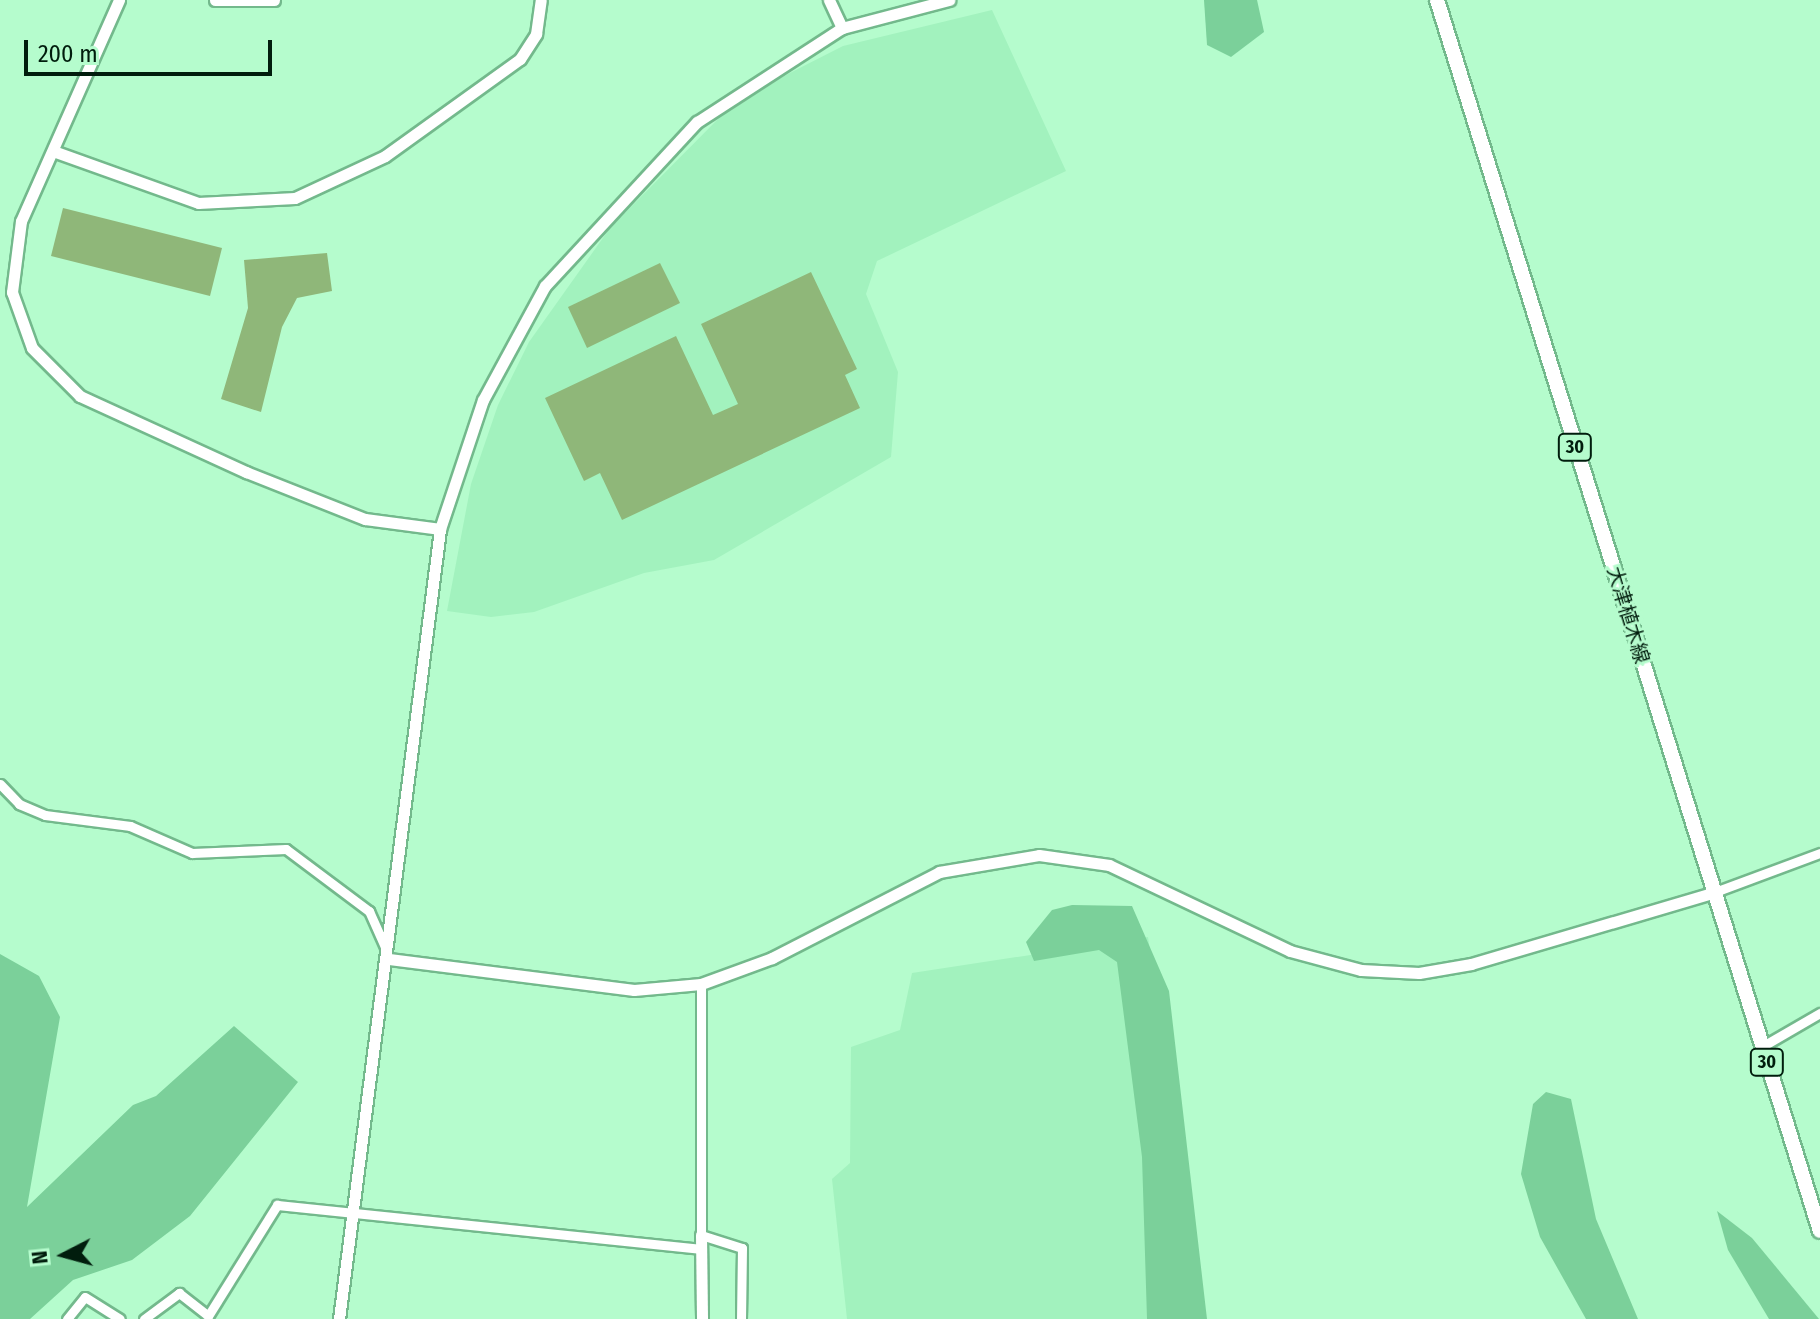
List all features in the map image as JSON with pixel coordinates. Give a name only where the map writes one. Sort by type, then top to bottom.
[{"type":"main road","name":"大津植木線","points":[[1437,0],[1820,1231]]},
{"type":"street","points":[[119,0],[21,221],[12,292],[19,325],[52,372],[80,396],[325,507],[440,529]]},
{"type":"street","points":[[215,0],[274,0]]},
{"type":"street","points":[[53,151],[198,203],[295,198],[385,156],[520,59],[536,34],[541,0]]},
{"type":"street","points":[[829,0],[842,28]]},
{"type":"street","points":[[339,1319],[389,959],[440,529],[483,400],[555,274],[697,122],[842,28],[949,0]]},
{"type":"street","points":[[0,784],[19,804],[45,815],[130,826],[192,853],[286,849],[369,911],[389,959]]},
{"type":"street","points":[[389,959],[634,990],[701,984],[772,958],[906,884],[995,859],[1071,857],[1109,865],[1290,951],[1361,970],[1419,973],[1715,892],[1820,853]]},
{"type":"street","points":[[701,984],[702,1319]]},
{"type":"street","points":[[1763,1046],[1820,1013]]},
{"type":"street","points":[[144,1319],[179,1293],[208,1316],[277,1205],[700,1249]]},
{"type":"street","points":[[701,1235],[742,1248],[741,1319]]},
{"type":"street","points":[[67,1319],[85,1297],[120,1319]]},
{"type":"shaded area","points":[[1204,0],[1257,0],[1264,32],[1231,57],[1207,45]]},
{"type":"shaded area","points":[[992,10],[1066,171],[877,261],[866,294],[898,372],[891,457],[714,560],[644,573],[534,612],[491,617],[447,611],[471,484],[498,405],[529,342],[610,228],[720,117],[784,76],[843,46]]},
{"type":"shaded area","points":[[1072,905],[1132,906],[1169,991],[1207,1319],[1147,1319],[1142,1157],[1117,962],[1099,950],[1034,961],[1026,942],[1052,910]]},
{"type":"shaded area","points":[[1148,937],[1205,1319],[847,1319],[832,1179],[850,1163],[851,1047],[900,1030],[912,973]]},
{"type":"shaded area","points":[[0,954],[39,976],[60,1017],[27,1207],[133,1105],[156,1096],[234,1026],[298,1082],[190,1216],[132,1260],[73,1280],[30,1319],[0,1319]]},
{"type":"shaded area","points":[[1546,1092],[1571,1099],[1596,1219],[1638,1319],[1586,1319],[1540,1237],[1521,1174],[1533,1104]]},
{"type":"shaded area","points":[[1717,1211],[1752,1238],[1819,1319],[1769,1319],[1728,1250]]},
{"type":"building","points":[[63,208],[222,248],[210,296],[51,256]]},
{"type":"building","points":[[327,253],[332,291],[297,298],[282,327],[261,412],[221,399],[248,308],[244,260]]},
{"type":"building","points":[[660,263],[680,303],[587,348],[568,307]]},
{"type":"building","points":[[811,272],[857,369],[845,375],[860,408],[622,520],[600,473],[584,481],[545,398],[676,336],[713,415],[738,404],[701,324]]}]
